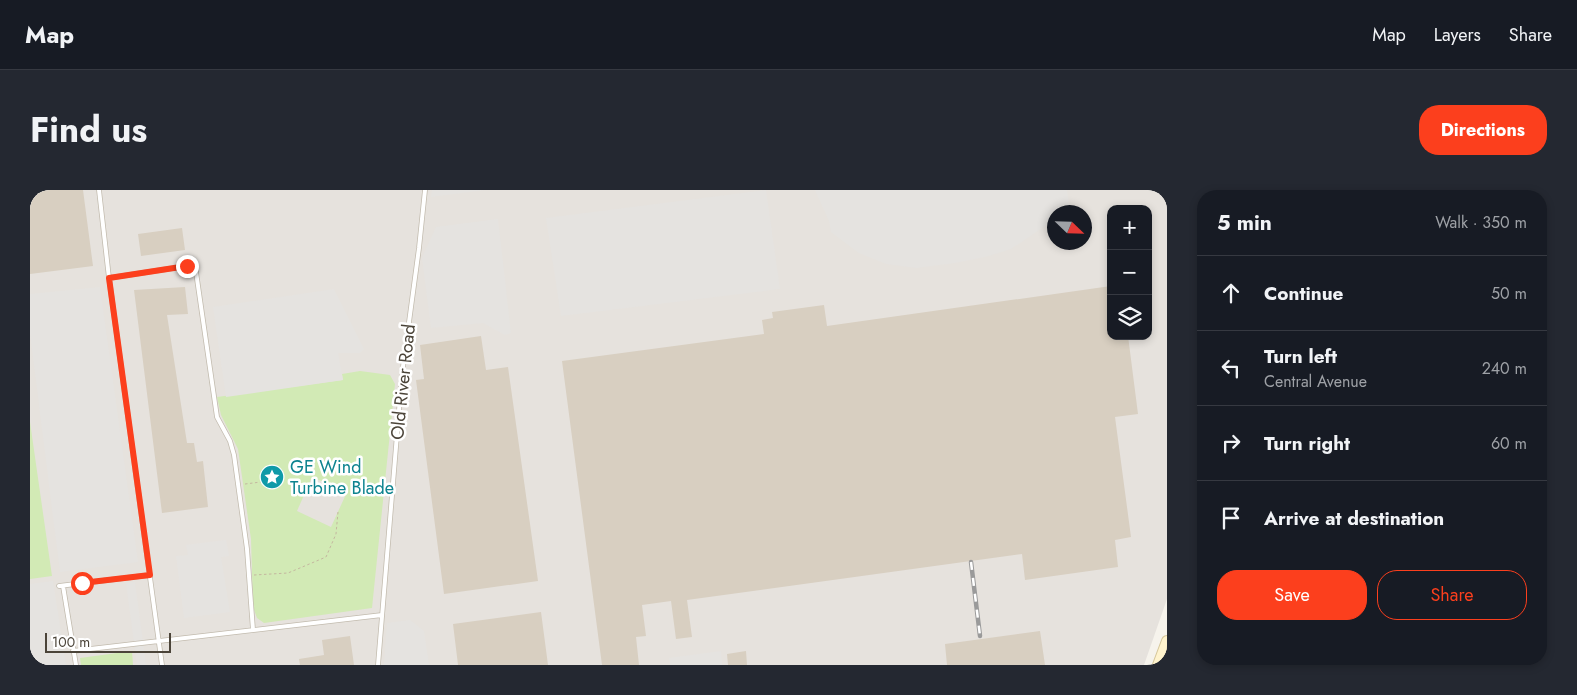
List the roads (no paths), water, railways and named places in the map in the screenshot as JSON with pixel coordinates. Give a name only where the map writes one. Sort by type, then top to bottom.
[{"type":"main road","points":[[1158,665],[1167,641]]},
{"type":"lane","points":[[99,190],[109,278],[162,665]]},
{"type":"lane","name":"Old River Road","points":[[378,665],[402,374],[425,190]]},
{"type":"lane","points":[[109,278],[187,266],[193,267],[196,272],[216,417],[230,441],[234,455],[247,549],[253,630]]},
{"type":"lane","points":[[76,665],[61,586],[150,575]]},
{"type":"lane","points":[[73,651],[382,615]]},
{"type":"railway","points":[[971,562],[980,636]]},
{"type":"place","name":"GE Wind Turbine Blade","points":[[272,477]]}]
